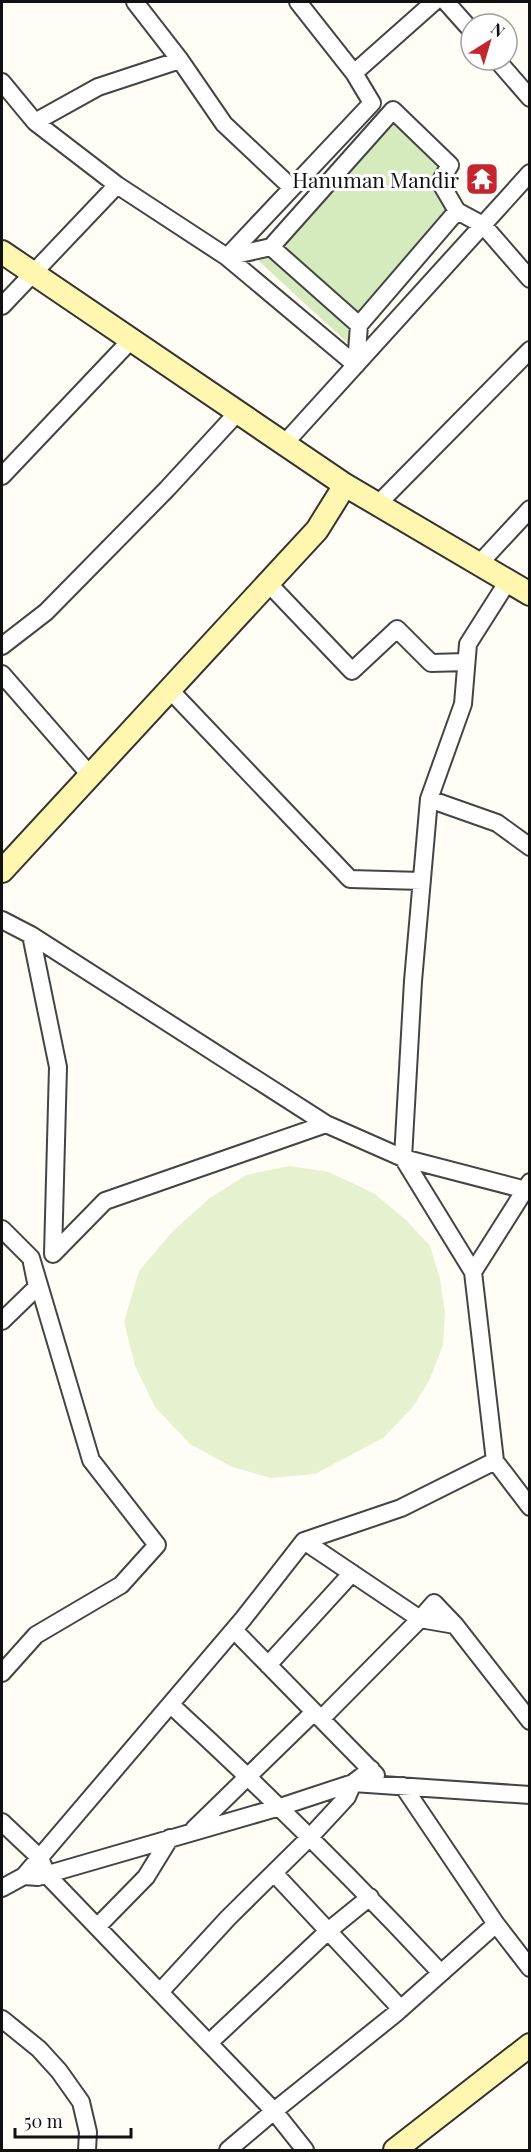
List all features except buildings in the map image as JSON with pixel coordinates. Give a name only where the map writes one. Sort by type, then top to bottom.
[{"type":"street","points":[[135,2],[180,60],[224,124],[292,188]]},
{"type":"street","points":[[298,2],[354,73],[372,103],[392,111],[450,165],[440,182],[457,211],[483,225],[530,279]]},
{"type":"street","points":[[354,73],[434,2]]},
{"type":"street","points":[[446,2],[459,17]]},
{"type":"street","points":[[35,122],[98,87],[180,60]]},
{"type":"street","points":[[507,72],[530,98]]},
{"type":"street","points":[[2,82],[35,122],[117,185],[227,257],[356,365]]},
{"type":"street","points":[[227,257],[372,103]]},
{"type":"street","points":[[227,257],[271,247],[392,111]]},
{"type":"street","points":[[284,444],[530,173]]},
{"type":"street","points":[[2,306],[117,185]]},
{"type":"street","points":[[356,365],[359,325],[457,211]]},
{"type":"street","points":[[271,247],[359,325]]},
{"type":"street","points":[[2,252],[345,485],[530,594]]},
{"type":"street","points":[[2,476],[131,340]]},
{"type":"street","points":[[378,504],[530,350]]},
{"type":"street","points":[[2,646],[46,612],[167,489],[238,412]]},
{"type":"street","points":[[2,870],[317,530],[345,485]]},
{"type":"street","points":[[479,564],[530,509]]},
{"type":"street","points":[[508,581],[468,644],[463,704],[429,799],[413,981],[403,1158],[473,1272],[495,1461],[530,1507]]},
{"type":"street","points":[[268,583],[352,671],[397,629],[431,663],[466,662]]},
{"type":"street","points":[[2,674],[90,775]]},
{"type":"street","points":[[169,689],[350,879],[422,881]]},
{"type":"street","points":[[429,799],[497,823],[530,847]]},
{"type":"street","points":[[2,920],[31,935],[326,1124],[403,1158],[528,1187],[473,1272]]},
{"type":"street","points":[[31,935],[58,1067],[53,1254],[105,1201],[326,1124]]},
{"type":"street","points":[[2,1229],[31,1258],[91,1460],[158,1545],[121,1585],[36,1635],[2,1673]]},
{"type":"street","points":[[2,1321],[37,1287],[31,1258]]},
{"type":"street","points":[[2,1888],[24,1876],[40,1858],[234,1630],[304,1541],[401,1508],[495,1461]]},
{"type":"street","points":[[304,1541],[420,1619]]},
{"type":"street","points":[[268,1665],[352,1573]]},
{"type":"street","points":[[192,1831],[249,1776],[318,1716],[434,1603],[455,1624],[530,1721]]},
{"type":"street","points":[[234,1630],[371,1769],[395,1786],[530,1968]]},
{"type":"street","points":[[171,1704],[249,1776],[370,1897],[441,1973]]},
{"type":"street","points":[[24,1876],[47,1875],[280,1807],[353,1783],[371,1769]]},
{"type":"street","points":[[353,1783],[530,1795]]},
{"type":"street","points":[[160,1992],[228,1918],[347,1797],[353,1783]]},
{"type":"street","points":[[2,1822],[40,1858],[47,1875],[274,2111],[305,2151]]},
{"type":"street","points":[[97,1927],[146,1877],[170,1838]]},
{"type":"street","points":[[273,1873],[401,2009]]},
{"type":"street","points":[[209,2043],[328,1931],[370,1897]]},
{"type":"street","points":[[228,2151],[401,2009],[496,1924]]},
{"type":"street","points":[[2,2019],[39,2049],[59,2071],[81,2102],[88,2132],[87,2151]]},
{"type":"street","points":[[395,2151],[530,2045]]},
{"type":"green space","points":[[395,100],[461,169],[445,184],[459,216],[350,345],[252,255]]},
{"type":"green space","points":[[290,1166],[329,1172],[375,1194],[406,1220],[430,1246],[440,1279],[445,1313],[443,1345],[430,1379],[413,1407],[383,1438],[315,1474],[271,1478],[232,1467],[190,1444],[155,1407],[135,1366],[124,1322],[139,1271],[173,1231],[210,1198],[246,1175]]},
{"type":"place","name":"Hanuman Mandir","points":[[482,179]]}]
